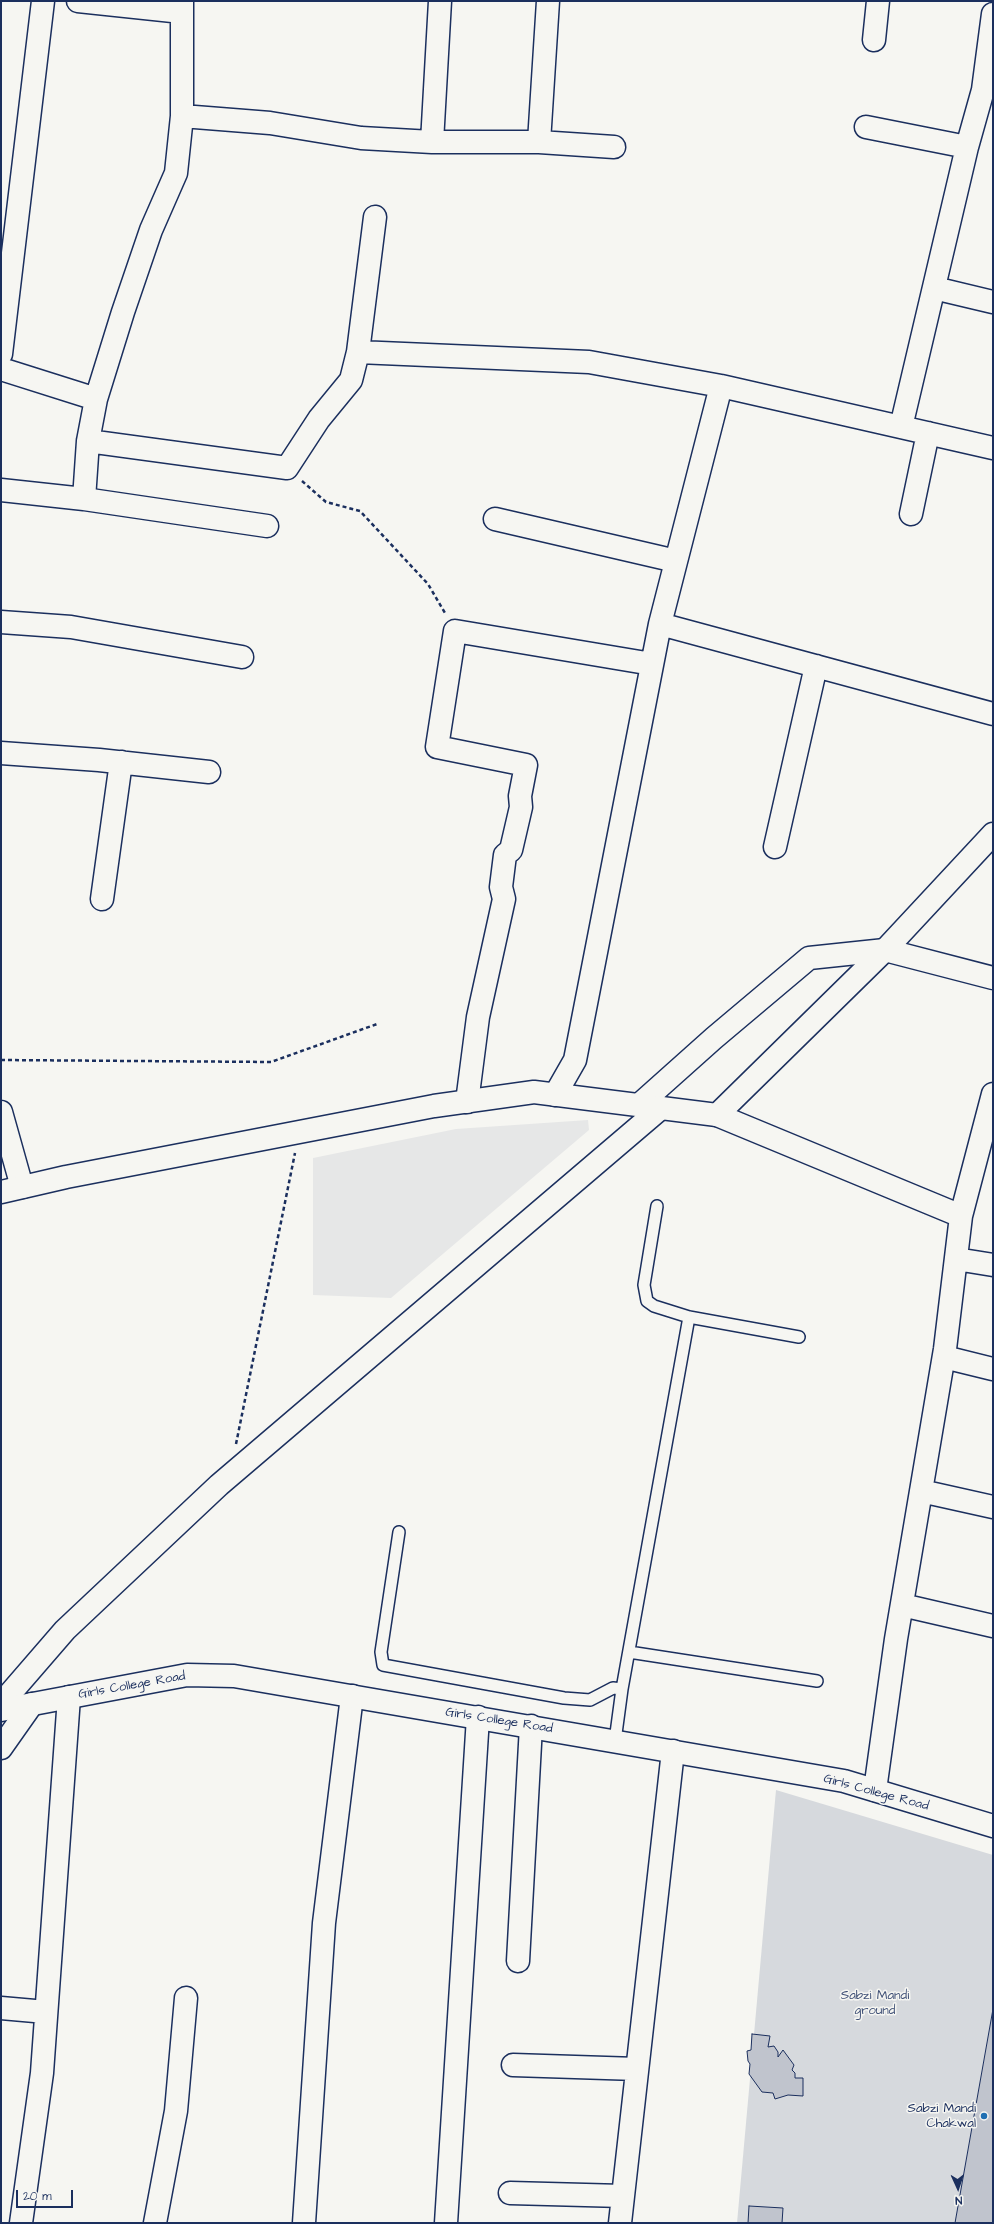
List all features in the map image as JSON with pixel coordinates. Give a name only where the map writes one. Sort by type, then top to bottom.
[{"type":"street","points":[[1,354],[43,1]]},
{"type":"street","points":[[78,1],[182,7],[182,116],[176,173],[151,230],[96,399],[88,441],[84,499]]},
{"type":"street","points":[[432,142],[440,1]]},
{"type":"street","points":[[539,142],[548,1]]},
{"type":"street","points":[[874,40],[878,1]]},
{"type":"street","points":[[901,427],[967,147],[983,90],[993,14]]},
{"type":"street","points":[[182,116],[270,122],[361,138],[432,142],[539,142],[614,147]]},
{"type":"street","points":[[866,127],[967,147]]},
{"type":"street","points":[[88,441],[287,468],[319,419],[350,380],[358,352],[375,217]]},
{"type":"street","points":[[934,288],[993,302]]},
{"type":"street","points":[[358,352],[590,362],[722,386],[993,448]]},
{"type":"street","points":[[1,369],[96,399]]},
{"type":"street","points":[[554,1095],[575,1060],[660,624],[722,386]]},
{"type":"street","points":[[911,514],[928,433]]},
{"type":"street","points":[[1,490],[84,499],[267,526]]},
{"type":"street","points":[[495,519],[676,561]]},
{"type":"street","points":[[1,622],[71,627],[242,657]]},
{"type":"street","points":[[660,624],[993,714]]},
{"type":"street","points":[[467,1102],[478,1017],[504,899],[501,887],[505,855],[511,850],[513,842],[521,807],[520,796],[526,765],[438,747],[455,631],[529,645],[652,664]]},
{"type":"street","points":[[775,847],[816,666]]},
{"type":"street","points":[[1,753],[121,762],[209,772]]},
{"type":"street","points":[[102,899],[121,762]]},
{"type":"street","points":[[717,1115],[885,950],[993,834]]},
{"type":"street","points":[[639,1105],[714,1038],[809,958],[885,950],[993,978]]},
{"type":"street","points":[[1,1192],[299,1132],[467,1102],[534,1092],[717,1115],[961,1216]]},
{"type":"street","points":[[875,1790],[902,1605],[944,1357],[961,1216],[990,1122],[993,1094]]},
{"type":"street","points":[[1,1704],[65,1630],[219,1485],[661,1108]]},
{"type":"street","points":[[1,1112],[22,1187]]},
{"type":"street","points":[[956,1259],[993,1265]]},
{"type":"street","points":[[944,1357],[993,1369]]},
{"type":"street","points":[[921,1492],[993,1507]]},
{"type":"street","points":[[902,1605],[993,1626]]},
{"type":"street","name":"Girls College Road","points":[[1,1710],[187,1675],[234,1676],[844,1781],[993,1826]]},
{"type":"street","points":[[304,2223],[324,1923],[352,1696]]},
{"type":"street","points":[[21,2223],[42,2073],[69,1697]]},
{"type":"street","points":[[1,1748],[32,1704]]},
{"type":"street","points":[[446,2223],[478,1717]]},
{"type":"street","points":[[518,1961],[531,1726]]},
{"type":"street","points":[[620,2223],[673,1751]]},
{"type":"street","points":[[155,2223],[176,2111],[186,1998]]},
{"type":"street","points":[[1,2008],[46,2012]]},
{"type":"street","points":[[513,2065],[638,2069]]},
{"type":"street","points":[[510,2193],[623,2196]]},
{"type":"lane","points":[[657,1206],[644,1285],[647,1301],[654,1306],[689,1317],[799,1337]]},
{"type":"lane","points":[[615,1741],[622,1689],[689,1317]]},
{"type":"lane","points":[[399,1532],[380,1652],[383,1665],[564,1698],[590,1700],[613,1688],[622,1689]]},
{"type":"lane","points":[[629,1652],[817,1681]]},
{"type":"path","points":[[287,468],[326,502],[360,511],[428,584],[455,631]]},
{"type":"path","points":[[1,1060],[271,1062],[377,1024]]},
{"type":"path","points":[[236,1445],[299,1132]]},
{"type":"shaded area","points":[[588,1120],[589,1130],[391,1298],[313,1295],[313,1158],[456,1129]]},
{"type":"green space","name":"Sabzi Mandi ground","points":[[776,1790],[993,1855],[993,2009],[955,2223],[737,2223]]},
{"type":"building","name":"Sabzi Mandi Chakwal","points":[[993,2009],[993,2223],[955,2223]]},
{"type":"building","points":[[752,2034],[770,2036],[768,2047],[774,2046],[778,2052],[778,2057],[783,2050],[794,2065],[792,2070],[795,2073],[795,2078],[803,2078],[803,2096],[788,2095],[775,2099],[773,2093],[762,2092],[749,2074],[750,2064],[748,2061],[747,2051],[751,2050]]},
{"type":"building","points":[[749,2206],[783,2208],[782,2223],[748,2223]]},
{"type":"place","name":"Sabzi Mandi Chakwal","points":[[984,2116]]}]
